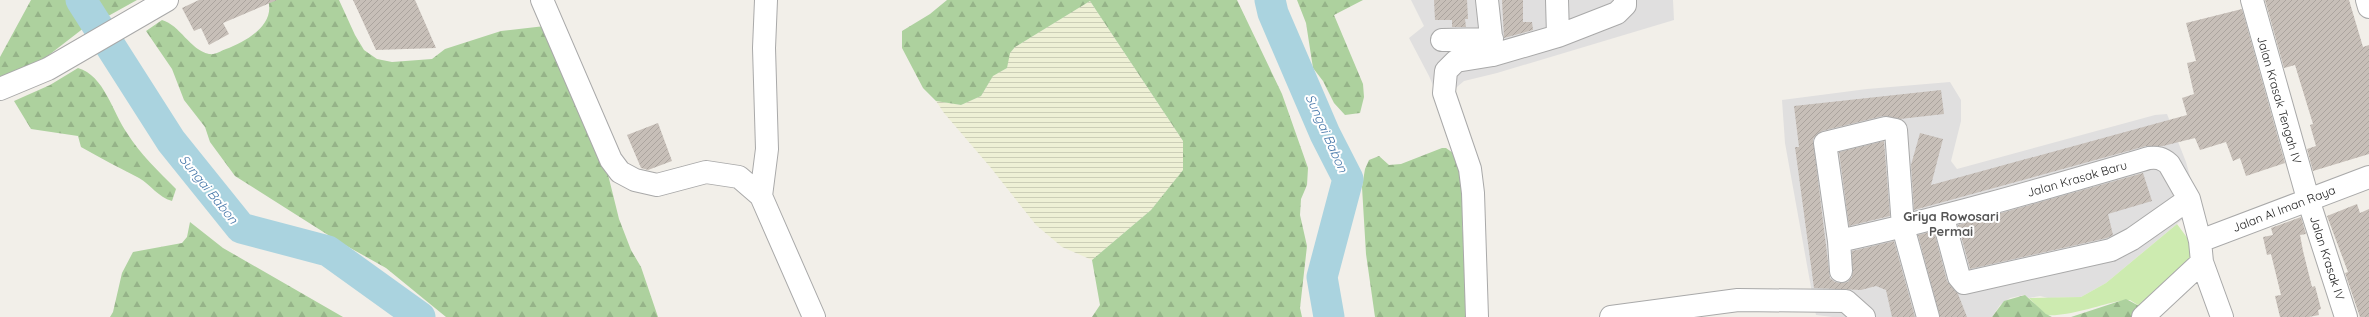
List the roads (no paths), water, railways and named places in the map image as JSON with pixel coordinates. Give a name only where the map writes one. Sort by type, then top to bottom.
[{"type":"street","points":[[0,88],[48,69],[167,0]]},
{"type":"street","points":[[542,0],[612,160],[620,172],[635,180],[657,185],[706,172],[724,173],[739,177],[761,196],[814,317]]},
{"type":"street","points":[[761,196],[767,149],[764,48],[766,0]]},
{"type":"street","points":[[1487,0],[1493,47]]},
{"type":"street","points":[[1557,0],[1558,36]]},
{"type":"street","points":[[1477,317],[1473,193],[1470,169],[1444,93],[1446,71],[1456,61],[1493,47],[1558,36],[1617,13],[1625,5],[1625,0]]},
{"type":"street","name":"Jalan Krasak Tengah IV","points":[[2252,0],[2308,199]]},
{"type":"street","points":[[2367,0],[2369,6]]},
{"type":"street","points":[[1442,40],[1493,47]]},
{"type":"street","points":[[1841,271],[1839,242],[1825,143],[1886,128],[1894,129],[1898,133],[1903,227],[1928,317]]},
{"type":"street","name":"Jalan Krasak Baru","points":[[1839,242],[1943,218],[2158,157],[2168,164],[2189,199],[2200,241],[2202,262],[2222,317]]},
{"type":"street","name":"Jalan Al Iman Raya","points":[[2200,241],[2369,177]]},
{"type":"street","points":[[1943,218],[1959,277],[1964,283],[2111,250],[2132,239],[2189,199]]},
{"type":"street","name":"Jalan Krasak IV","points":[[2308,199],[2346,317]]},
{"type":"street","points":[[2143,317],[2202,262]]},
{"type":"street","points":[[1611,317],[1746,300],[1846,300],[1864,317]]},
{"type":"waterway","name":"Sungai Babon","points":[[81,0],[171,141],[241,228],[328,251],[420,317]]},
{"type":"waterway","name":"Sungai Babon","points":[[1270,0],[1273,13],[1325,134],[1348,179],[1322,277],[1329,317]]},
{"type":"district","name":"Griya Rowosari Permai","points":[[1951,224]]}]
